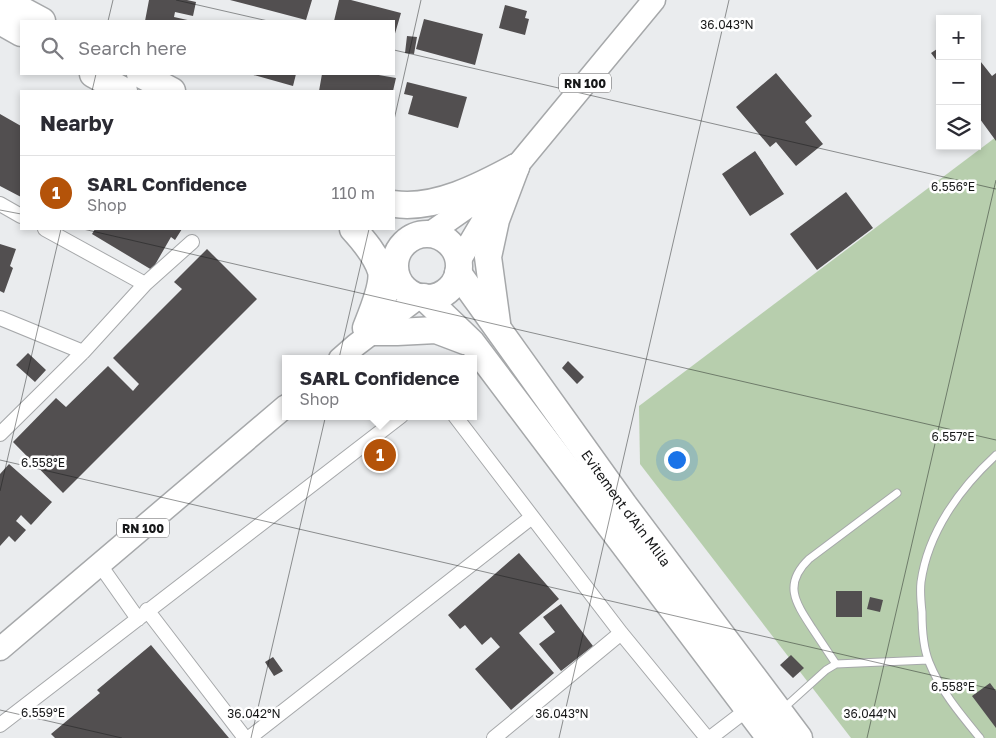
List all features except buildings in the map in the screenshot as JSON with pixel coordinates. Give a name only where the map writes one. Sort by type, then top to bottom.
[{"type":"highway","points":[[4,0],[40,20]]},
{"type":"highway","points":[[0,20],[20,32]]},
{"type":"highway","points":[[95,75],[122,90]]},
{"type":"highway","points":[[142,75],[170,90]]},
{"type":"highway","points":[[395,204],[430,204],[485,184],[516,166]]},
{"type":"highway","points":[[498,330],[488,257],[496,220],[516,166]]},
{"type":"highway","points":[[395,216],[426,234],[443,238],[456,253],[458,268],[454,282],[439,295],[422,297],[408,291],[399,282],[395,262],[402,246],[415,236],[426,234]]},
{"type":"highway","points":[[354,230],[396,273]]},
{"type":"highway","points":[[354,230],[369,247],[382,273],[376,302],[359,341]]},
{"type":"highway","name":"Evitement d'Ain Mlila","points":[[458,268],[498,330],[624,505],[800,738]]},
{"type":"highway","name":"Evitement d'Ain Mlila","points":[[422,297],[472,343],[770,738]]},
{"type":"highway","points":[[359,341],[397,332],[436,330],[472,343]]},
{"type":"main road","name":"RN 100","points":[[426,234],[483,196],[516,166],[654,0]]},
{"type":"main road","name":"RN 100","points":[[458,268],[516,166]]},
{"type":"main road","points":[[359,341],[396,273]]},
{"type":"main road","points":[[359,341],[422,297]]},
{"type":"main road","name":"RN 100","points":[[0,649],[282,409]]},
{"type":"street","points":[[0,204],[20,215]]},
{"type":"street","points":[[46,230],[145,284]]},
{"type":"street","points":[[0,434],[83,352],[145,284],[192,242]]},
{"type":"street","points":[[0,318],[83,352]]},
{"type":"street","points":[[0,726],[396,420]]},
{"type":"street","points":[[458,420],[621,633],[708,738],[748,709]]},
{"type":"street","points":[[249,738],[532,517]]},
{"type":"street","points":[[100,565],[244,738]]},
{"type":"street","points":[[504,735],[621,633]]},
{"type":"lane","points":[[980,738],[938,681],[928,660],[922,624],[921,582],[930,547],[943,520],[959,495],[996,455]]},
{"type":"lane","points":[[836,664],[798,606],[794,594],[794,581],[799,569],[810,559],[897,493]]},
{"type":"lane","points":[[780,712],[826,670],[836,664],[928,660]]},
{"type":"green space","points":[[996,137],[996,738],[851,738],[640,464],[639,406]]},
{"type":"place","name":"SARL Confidence","points":[[380,455]]}]
